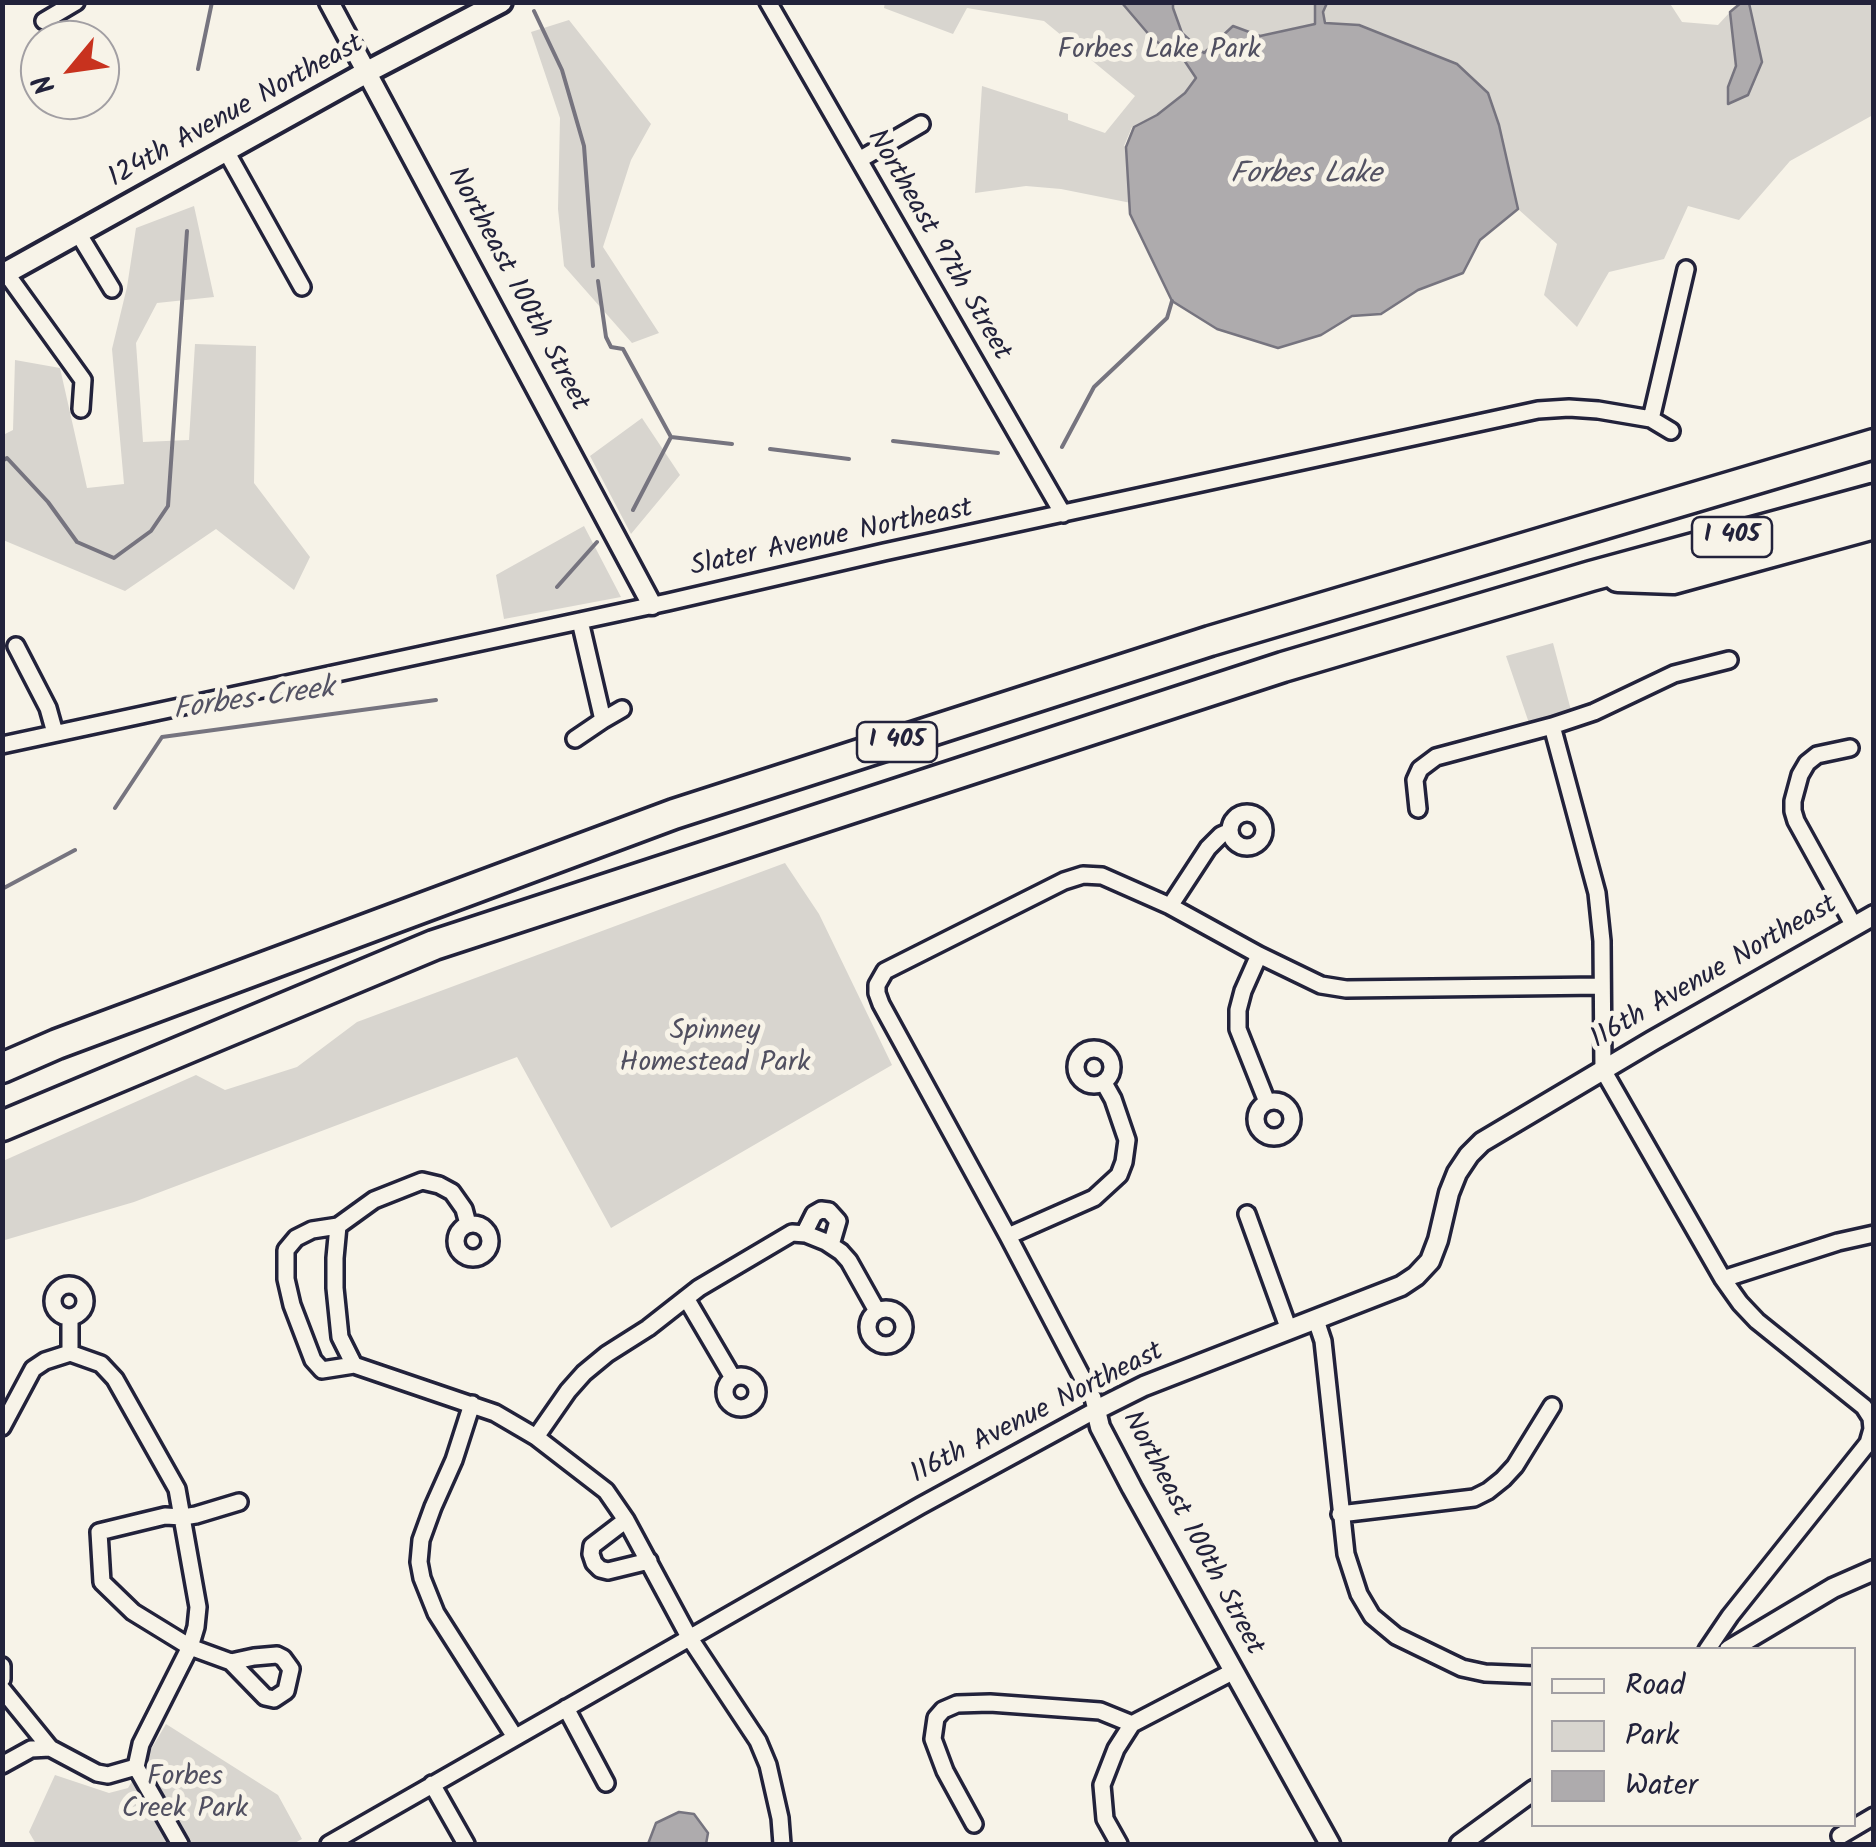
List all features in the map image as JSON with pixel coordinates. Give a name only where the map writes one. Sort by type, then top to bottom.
[{"type":"highway","points":[[1808,462],[1874,430]]},
{"type":"highway","name":"I 405","points":[[2,1068],[57,1044],[674,814],[1210,640],[1874,444]]},
{"type":"highway","name":"I 405","points":[[2,1126],[434,945],[1283,667],[1874,498]]},
{"type":"highway","points":[[1591,576],[1673,580],[1874,524]]},
{"type":"main road","name":"124th Avenue Northeast","points":[[4,274],[366,72],[501,2]]},
{"type":"street","points":[[46,20],[76,2]]},
{"type":"street","name":"Northeast 100th Street","points":[[329,2],[652,605]]},
{"type":"street","name":"Northeast 97th Street","points":[[768,2],[1064,514]]},
{"type":"street","points":[[859,160],[922,124]]},
{"type":"street","points":[[226,151],[302,287]]},
{"type":"street","points":[[78,233],[112,289]]},
{"type":"street","points":[[1651,419],[1686,270]]},
{"type":"street","points":[[4,274],[83,380],[81,409]]},
{"type":"street","name":"Slater Avenue Northeast","points":[[2,745],[1538,410],[1598,410],[1651,419],[1671,431]]},
{"type":"street","points":[[580,621],[603,720]]},
{"type":"street","points":[[16,646],[48,708],[55,733]]},
{"type":"street","points":[[1418,809],[1415,780],[1420,769],[1436,757],[1552,726],[1594,712],[1674,674],[1729,660]]},
{"type":"street","points":[[575,738],[622,709]]},
{"type":"street","points":[[1552,726],[1597,892],[1602,941],[1603,1070],[1723,1279],[1756,1321],[1864,1407],[1872,1429],[1868,1443],[1709,1647]]},
{"type":"street","points":[[1850,748],[1823,752],[1807,763],[1793,811],[1854,926]]},
{"type":"street","points":[[1230,831],[1208,848],[1170,906],[1259,956],[1322,985],[1346,989],[1602,986]]},
{"type":"street","name":"Northeast 100th Street","points":[[1170,906],[1102,876],[1082,875],[1064,880],[893,966],[880,980],[877,993],[1093,1398],[1100,1427],[1330,1844]]},
{"type":"street","name":"116th Avenue Northeast","points":[[329,1844],[920,1506],[1096,1410],[1144,1386],[1401,1286],[1430,1261],[1457,1173],[1469,1154],[1498,1131],[1874,914]]},
{"type":"street","points":[[1259,956],[1243,991],[1238,1029],[1267,1102]]},
{"type":"street","points":[[1008,1236],[1094,1198],[1119,1175],[1127,1140],[1104,1083]]},
{"type":"street","points":[[468,1224],[464,1209],[452,1192],[422,1181],[374,1200],[338,1226],[312,1230],[296,1238],[286,1250],[286,1279],[312,1360],[322,1370],[354,1365],[495,1413],[536,1436],[606,1491],[626,1520],[689,1637],[758,1742],[768,1766],[782,1844]]},
{"type":"street","points":[[829,1211],[838,1221],[818,1239],[814,1214],[829,1211]]},
{"type":"street","points":[[1247,1214],[1289,1330]]},
{"type":"street","points":[[338,1226],[335,1273],[340,1337],[354,1365]]},
{"type":"street","points":[[536,1436],[584,1373],[700,1288],[792,1233],[818,1239],[849,1262],[877,1311]]},
{"type":"street","points":[[1723,1279],[1874,1234]]},
{"type":"street","points":[[686,1298],[733,1378]]},
{"type":"street","points":[[70,1317],[70,1353]]},
{"type":"street","points":[[1316,1320],[1323,1341],[1340,1514],[1352,1577],[1372,1616],[1396,1636],[1462,1668],[1531,1675]]},
{"type":"street","points":[[2,1427],[33,1369],[45,1360],[70,1353],[101,1364],[115,1379],[177,1489],[198,1607],[196,1628],[141,1744],[136,1767],[180,1844]]},
{"type":"street","points":[[472,1404],[421,1540],[419,1562],[436,1613],[515,1737]]},
{"type":"street","points":[[1340,1514],[1474,1498],[1488,1491],[1515,1466],[1552,1406]]},
{"type":"street","points":[[231,1662],[190,1647],[132,1612],[102,1582],[100,1532],[165,1516],[183,1518],[239,1502]]},
{"type":"street","points":[[626,1520],[592,1546],[594,1562],[600,1570],[608,1571],[649,1561]]},
{"type":"street","points":[[1734,1647],[1833,1588],[1874,1570]]},
{"type":"street","points":[[2,1666],[2,1679]]},
{"type":"street","points":[[1118,1844],[1105,1819],[1102,1784],[1106,1769],[1132,1724],[1232,1672]]},
{"type":"street","points":[[2,1689],[50,1748],[108,1776],[136,1767]]},
{"type":"street","points":[[974,1824],[945,1772],[933,1738],[936,1718],[943,1710],[957,1704],[990,1703],[1100,1711],[1132,1724]]},
{"type":"street","points":[[566,1708],[606,1783]]},
{"type":"street","points":[[2,1765],[31,1749],[50,1748]]},
{"type":"street","points":[[432,1784],[466,1844]]},
{"type":"street","points":[[1460,1844],[1531,1792]]},
{"type":"green space","name":"Forbes Lake Park","points":[[885,2],[1315,2],[1315,24],[1270,34],[1157,115],[1132,127],[1124,146],[1136,204],[1026,186],[975,193],[982,86],[1068,114],[1068,120],[1105,133],[1135,96],[1044,21],[967,8],[953,34],[884,8]]},
{"type":"green space","points":[[1327,2],[1669,2],[1682,22],[1718,25],[1730,12],[1736,66],[1728,87],[1729,103],[1762,62],[1749,3],[1873,3],[1873,115],[1790,161],[1739,220],[1688,206],[1664,259],[1609,272],[1577,327],[1544,295],[1557,244],[1518,209],[1499,125],[1457,64],[1359,25],[1324,23]]},
{"type":"green space","points":[[569,20],[651,124],[631,160],[603,247],[659,333],[632,343],[564,266],[558,209],[560,118],[531,32]]},
{"type":"green space","points":[[194,206],[214,297],[157,303],[136,343],[143,442],[189,440],[195,344],[256,346],[254,483],[310,557],[294,590],[216,529],[125,591],[3,540],[3,435],[13,430],[15,360],[60,368],[87,488],[124,484],[112,349],[136,228]]},
{"type":"green space","points":[[642,418],[680,475],[631,534],[590,456]]},
{"type":"green space","points":[[584,526],[621,597],[504,619],[496,575]]},
{"type":"green space","points":[[1553,643],[1572,714],[1530,726],[1506,656]]},
{"type":"green space","name":"Spinney Homestead Park","points":[[785,863],[819,914],[892,1065],[611,1228],[517,1057],[134,1202],[3,1243],[3,1161],[196,1075],[225,1090],[297,1067],[357,1022]]},
{"type":"green space","name":"Forbes Creek Park","points":[[166,1724],[278,1795],[302,1839],[293,1844],[36,1844],[29,1832],[55,1775],[109,1793],[128,1788]]},
{"type":"water","points":[[1742,2],[1749,3],[1762,62],[1748,95],[1728,104],[1728,87],[1736,66],[1730,12]]},
{"type":"water","name":"Forbes Lake","points":[[1122,3],[1173,3],[1182,33],[1204,53],[1233,26],[1260,36],[1315,24],[1315,3],[1327,3],[1323,12],[1325,23],[1359,25],[1457,64],[1488,93],[1518,209],[1480,240],[1463,273],[1418,290],[1381,314],[1352,316],[1321,335],[1278,348],[1217,329],[1172,301],[1130,214],[1126,147],[1134,127],[1185,93],[1196,78],[1180,54],[1151,37]]},
{"type":"water","points":[[679,1812],[694,1814],[708,1833],[706,1844],[648,1844],[656,1823]]},
{"type":"waterway","points":[[198,69],[212,2]]},
{"type":"waterway","points":[[534,11],[562,70],[584,146],[593,266]]},
{"type":"waterway","points":[[2,461],[7,458],[48,502],[77,542],[114,558],[151,531],[168,506],[187,231]]},
{"type":"waterway","points":[[598,281],[606,337],[611,347],[623,349],[671,437]]},
{"type":"waterway","name":"Forbes Creek","points":[[1062,447],[1094,387],[1167,318],[1172,301]]},
{"type":"waterway","name":"Forbes Creek","points":[[633,510],[671,437],[732,444]]},
{"type":"waterway","name":"Forbes Creek","points":[[893,441],[998,453]]},
{"type":"waterway","name":"Forbes Creek","points":[[770,449],[849,459]]},
{"type":"waterway","name":"Forbes Creek","points":[[557,587],[597,542]]},
{"type":"waterway","name":"Forbes Creek","points":[[115,808],[162,737],[436,700]]},
{"type":"waterway","name":"Forbes Creek","points":[[2,889],[75,850]]}]
